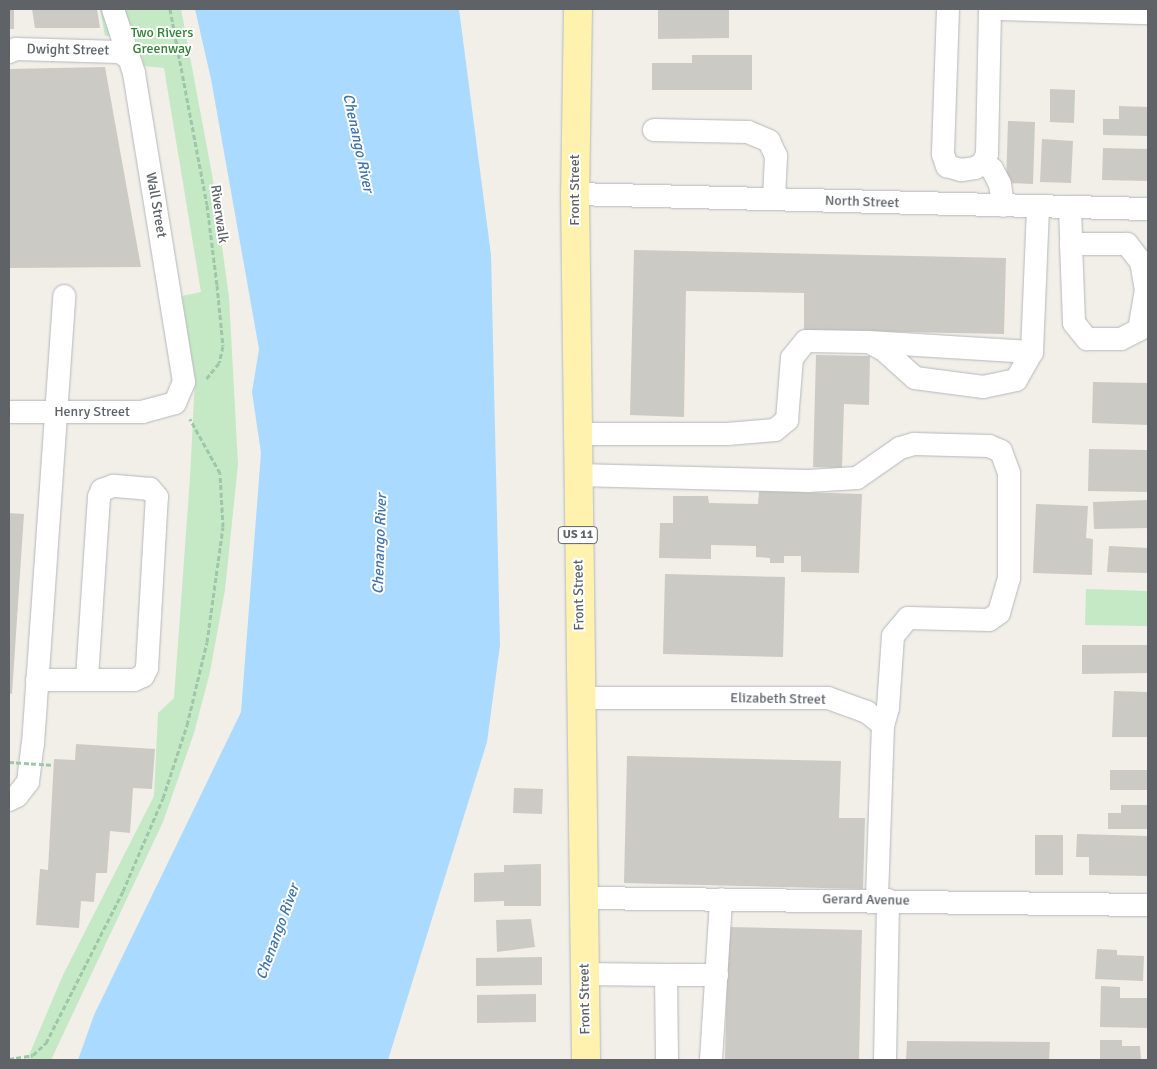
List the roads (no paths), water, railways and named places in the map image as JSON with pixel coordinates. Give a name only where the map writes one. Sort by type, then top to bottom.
[{"type":"main road","name":"Front Street","points":[[578,9],[575,194],[586,1060]]},
{"type":"street","name":"Wall Street","points":[[113,9],[126,56],[134,73],[183,365],[184,382],[175,403]]},
{"type":"street","points":[[948,9],[943,154],[947,166],[961,170],[983,163],[987,154],[990,9]]},
{"type":"street","points":[[1002,9],[1148,13]]},
{"type":"street","name":"Dwight Street","points":[[9,52],[119,52],[126,56]]},
{"type":"street","points":[[654,130],[748,132],[768,142],[776,156],[774,199]]},
{"type":"street","points":[[983,163],[992,169],[1000,184],[1003,206]]},
{"type":"street","name":"North Street","points":[[575,194],[1148,209]]},
{"type":"street","points":[[868,342],[884,351],[915,378],[983,387],[1016,380],[1032,352],[1038,207]]},
{"type":"street","points":[[1070,207],[1071,244],[1074,324],[1087,338],[1122,339],[1139,330],[1146,290],[1141,262],[1127,244],[1071,244]]},
{"type":"street","points":[[9,800],[17,796],[28,782],[57,412],[64,296]]},
{"type":"street","points":[[577,434],[727,434],[775,430],[787,420],[792,358],[806,341],[868,342],[1032,352]]},
{"type":"street","name":"Henry Street","points":[[9,412],[142,412],[175,403]]},
{"type":"street","points":[[578,475],[808,481],[857,478],[900,448],[914,444],[989,446],[1001,451],[1009,473],[1009,578],[999,613],[988,620],[908,618],[893,636],[888,708],[884,725],[882,900],[885,1060]]},
{"type":"street","points":[[37,680],[87,678],[134,680],[143,676],[146,668],[157,497],[150,489],[113,486],[102,490],[99,497],[87,678]]},
{"type":"street","name":"Elizabeth Street","points":[[580,698],[828,698],[867,712],[884,725]]},
{"type":"street","name":"Gerard Avenue","points":[[584,898],[882,900],[1148,905]]},
{"type":"street","points":[[711,1060],[722,899]]},
{"type":"street","points":[[585,974],[717,975]]},
{"type":"street","points":[[666,975],[667,1060]]},
{"type":"water","name":"Chenango River","points":[[195,9],[459,9],[491,255],[500,645],[487,742],[388,1060],[78,1060],[94,1015],[241,712],[261,453],[252,392],[259,349],[211,79]]},
{"type":"park label","name":"Two Rivers Greenway","points":[[162,42]]}]
